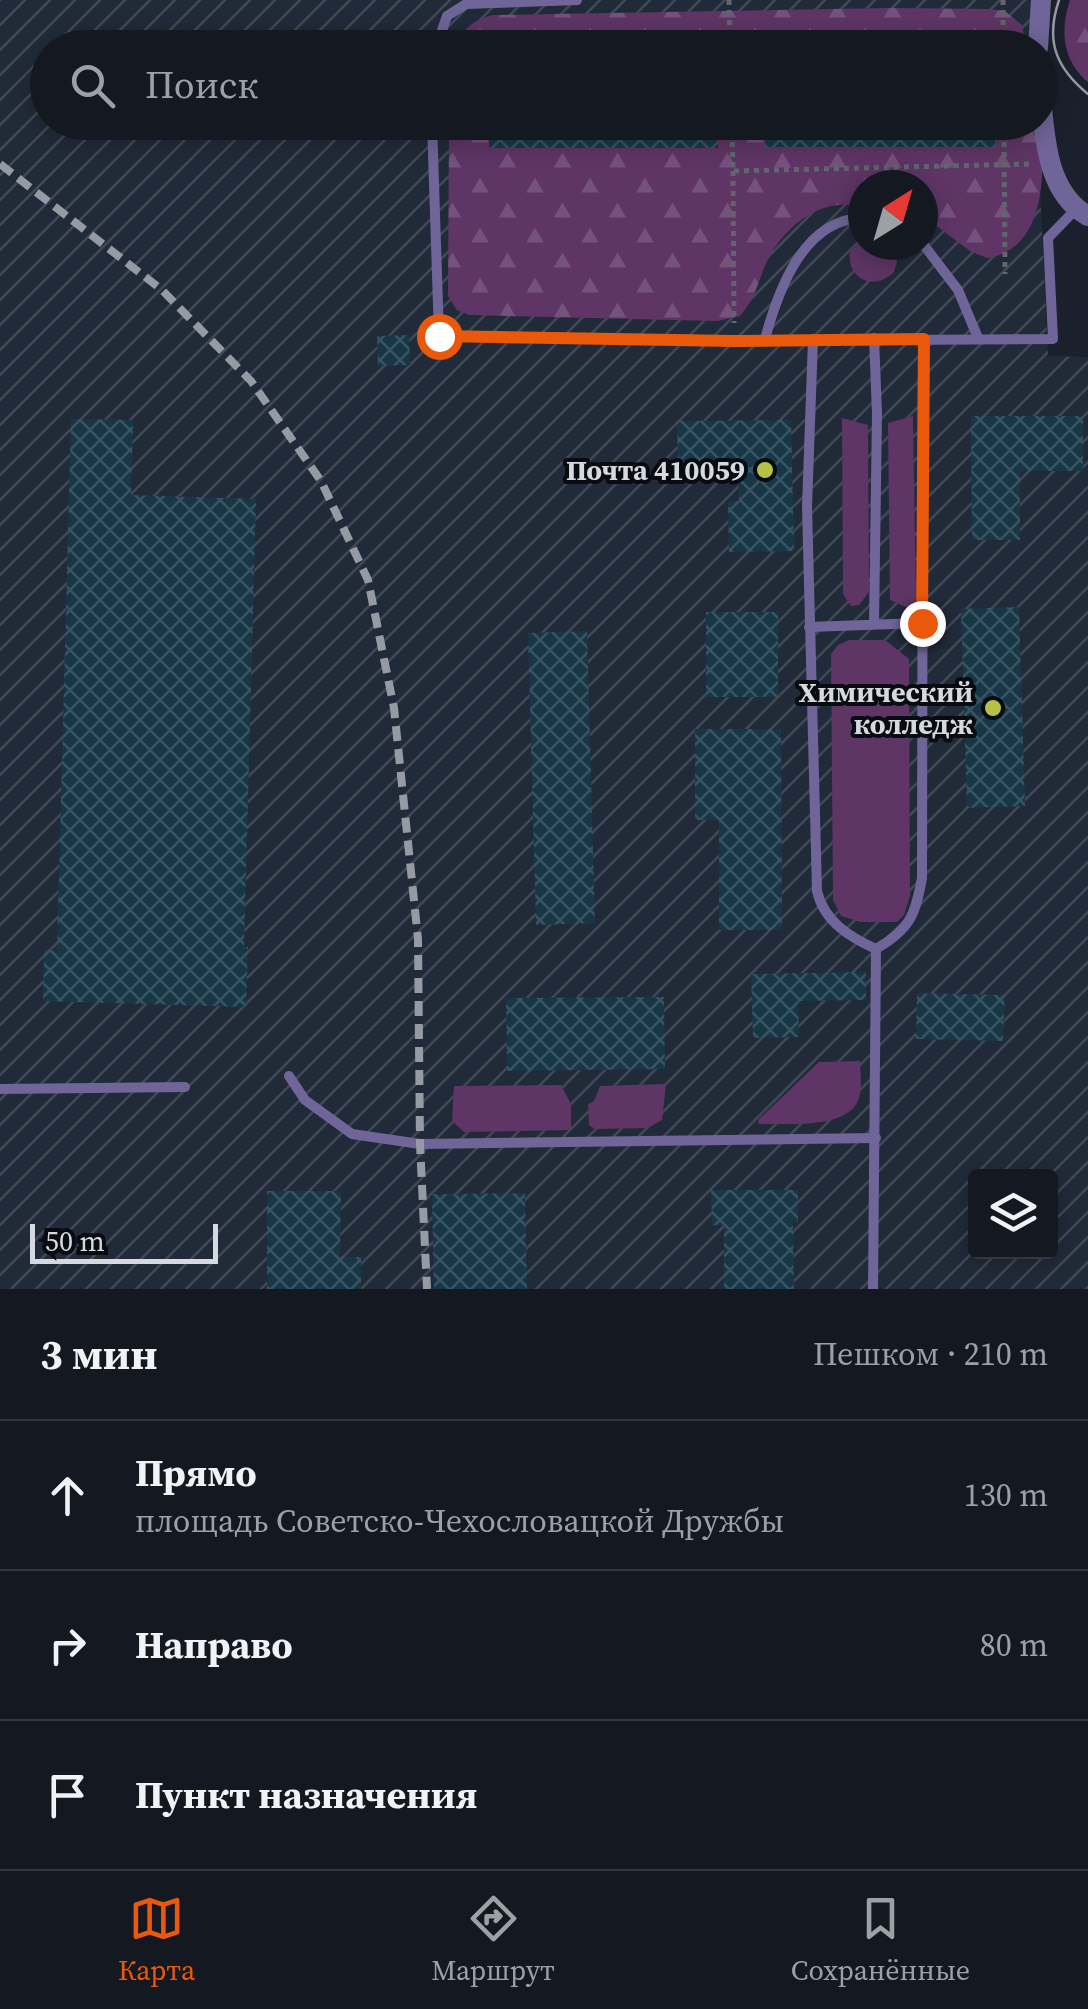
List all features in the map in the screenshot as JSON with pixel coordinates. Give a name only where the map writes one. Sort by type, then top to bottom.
[{"type":"street","points":[[1040,30],[1042,0]]},
{"type":"street","points":[[1046,140],[1048,164],[1082,213]]},
{"type":"lane","points":[[442,30],[447,16],[466,4],[576,0]]},
{"type":"lane","points":[[433,140],[439,336],[734,341],[1052,339],[1048,238],[1082,213]]},
{"type":"lane","points":[[765,339],[772,313],[798,258],[830,226],[848,219]]},
{"type":"lane","points":[[935,260],[958,290],[978,338]]},
{"type":"lane","points":[[874,338],[874,624]]},
{"type":"lane","points":[[813,339],[806,508],[820,905],[854,940],[876,950]]},
{"type":"lane","points":[[876,950],[906,928],[915,913],[922,878],[924,339]]},
{"type":"lane","points":[[809,627],[922,623]]},
{"type":"lane","points":[[873,1289],[876,950]]},
{"type":"lane","points":[[289,1076],[305,1100],[352,1134],[420,1144],[876,1138]]},
{"type":"lane","points":[[0,1089],[186,1087]]},
{"type":"path","points":[[730,0],[730,30]]},
{"type":"path","points":[[1003,0],[1004,30]]},
{"type":"path","points":[[732,140],[734,341]]},
{"type":"path","points":[[1004,140],[1006,274]]},
{"type":"path","points":[[733,172],[1048,164]]},
{"type":"shaded area","points":[[0,0],[1031,0],[1032,30],[30,30],[30,140],[1038,140],[1048,356],[1088,357],[1088,1289],[0,1289]]},
{"type":"green space","points":[[1070,0],[1088,0],[1088,82],[1068,55],[1064,34]]},
{"type":"green space","points":[[988,9],[1005,11],[1023,30],[465,30],[493,15]]},
{"type":"green space","points":[[449,140],[1040,140],[1041,183],[1032,223],[1007,252],[987,258],[970,251],[938,227],[938,170],[848,170],[848,205],[810,214],[782,238],[740,316],[717,321],[469,315],[457,310],[448,296]]},
{"type":"green space","points":[[850,261],[897,261],[894,272],[870,282],[857,275]]},
{"type":"green space","points":[[913,416],[916,603],[908,608],[890,600],[888,423]]},
{"type":"green space","points":[[842,418],[868,425],[869,592],[859,605],[851,606],[843,594]]},
{"type":"green space","points":[[849,640],[885,640],[909,659],[910,896],[904,915],[897,922],[860,922],[841,916],[833,900],[831,654]]},
{"type":"green space","points":[[860,1061],[860,1094],[846,1114],[802,1124],[759,1124],[758,1120],[819,1062]]},
{"type":"green space","points":[[666,1084],[662,1120],[648,1128],[595,1129],[589,1125],[588,1104],[594,1101],[600,1086]]},
{"type":"green space","points":[[561,1085],[571,1104],[571,1130],[464,1132],[452,1121],[454,1086]]},
{"type":"building","points":[[489,140],[718,140],[718,148],[489,148]]},
{"type":"building","points":[[765,140],[995,140],[995,147],[765,147]]},
{"type":"building","points":[[409,335],[410,365],[378,366],[377,336]]},
{"type":"building","points":[[971,416],[1083,416],[1083,471],[1020,471],[1020,540],[972,540]]},
{"type":"building","points":[[71,419],[133,420],[131,495],[256,499],[244,947],[248,947],[246,1007],[43,1001],[44,950],[57,951]]},
{"type":"building","points":[[791,420],[794,551],[729,552],[728,501],[739,501],[738,473],[678,474],[677,421]]},
{"type":"building","name":"Химический колледж","points":[[1019,607],[1025,806],[967,808],[961,609]]},
{"type":"building","points":[[706,612],[778,612],[778,697],[706,697]]},
{"type":"building","points":[[587,631],[595,923],[536,925],[528,633]]},
{"type":"building","points":[[695,729],[781,729],[782,930],[719,930],[719,820],[695,820]]},
{"type":"building","points":[[866,972],[866,1000],[798,1001],[799,1037],[753,1038],[751,974]]},
{"type":"building","points":[[917,993],[1005,995],[1003,1041],[916,1039]]},
{"type":"building","points":[[664,997],[665,1069],[507,1071],[506,998]]},
{"type":"building","points":[[711,1190],[798,1190],[798,1222],[793,1222],[794,1289],[724,1289],[724,1226],[712,1225]]},
{"type":"building","points":[[267,1191],[341,1191],[340,1257],[361,1257],[361,1289],[267,1289]]},
{"type":"building","points":[[525,1193],[527,1289],[434,1289],[432,1194]]},
{"type":"tram line","points":[[1053,30],[1059,0]]},
{"type":"tram line","points":[[1058,57],[1088,94]]},
{"type":"railway","points":[[0,164],[162,290],[251,381],[321,481],[368,580],[394,708],[418,939],[420,1144],[427,1289]]},
{"type":"place","name":"Почта 410059","points":[[765,470]]},
{"type":"place","name":"Химический колледж","points":[[993,708]]},
{"type":"route","points":[[439,336],[734,341],[924,339],[922,623]]}]
